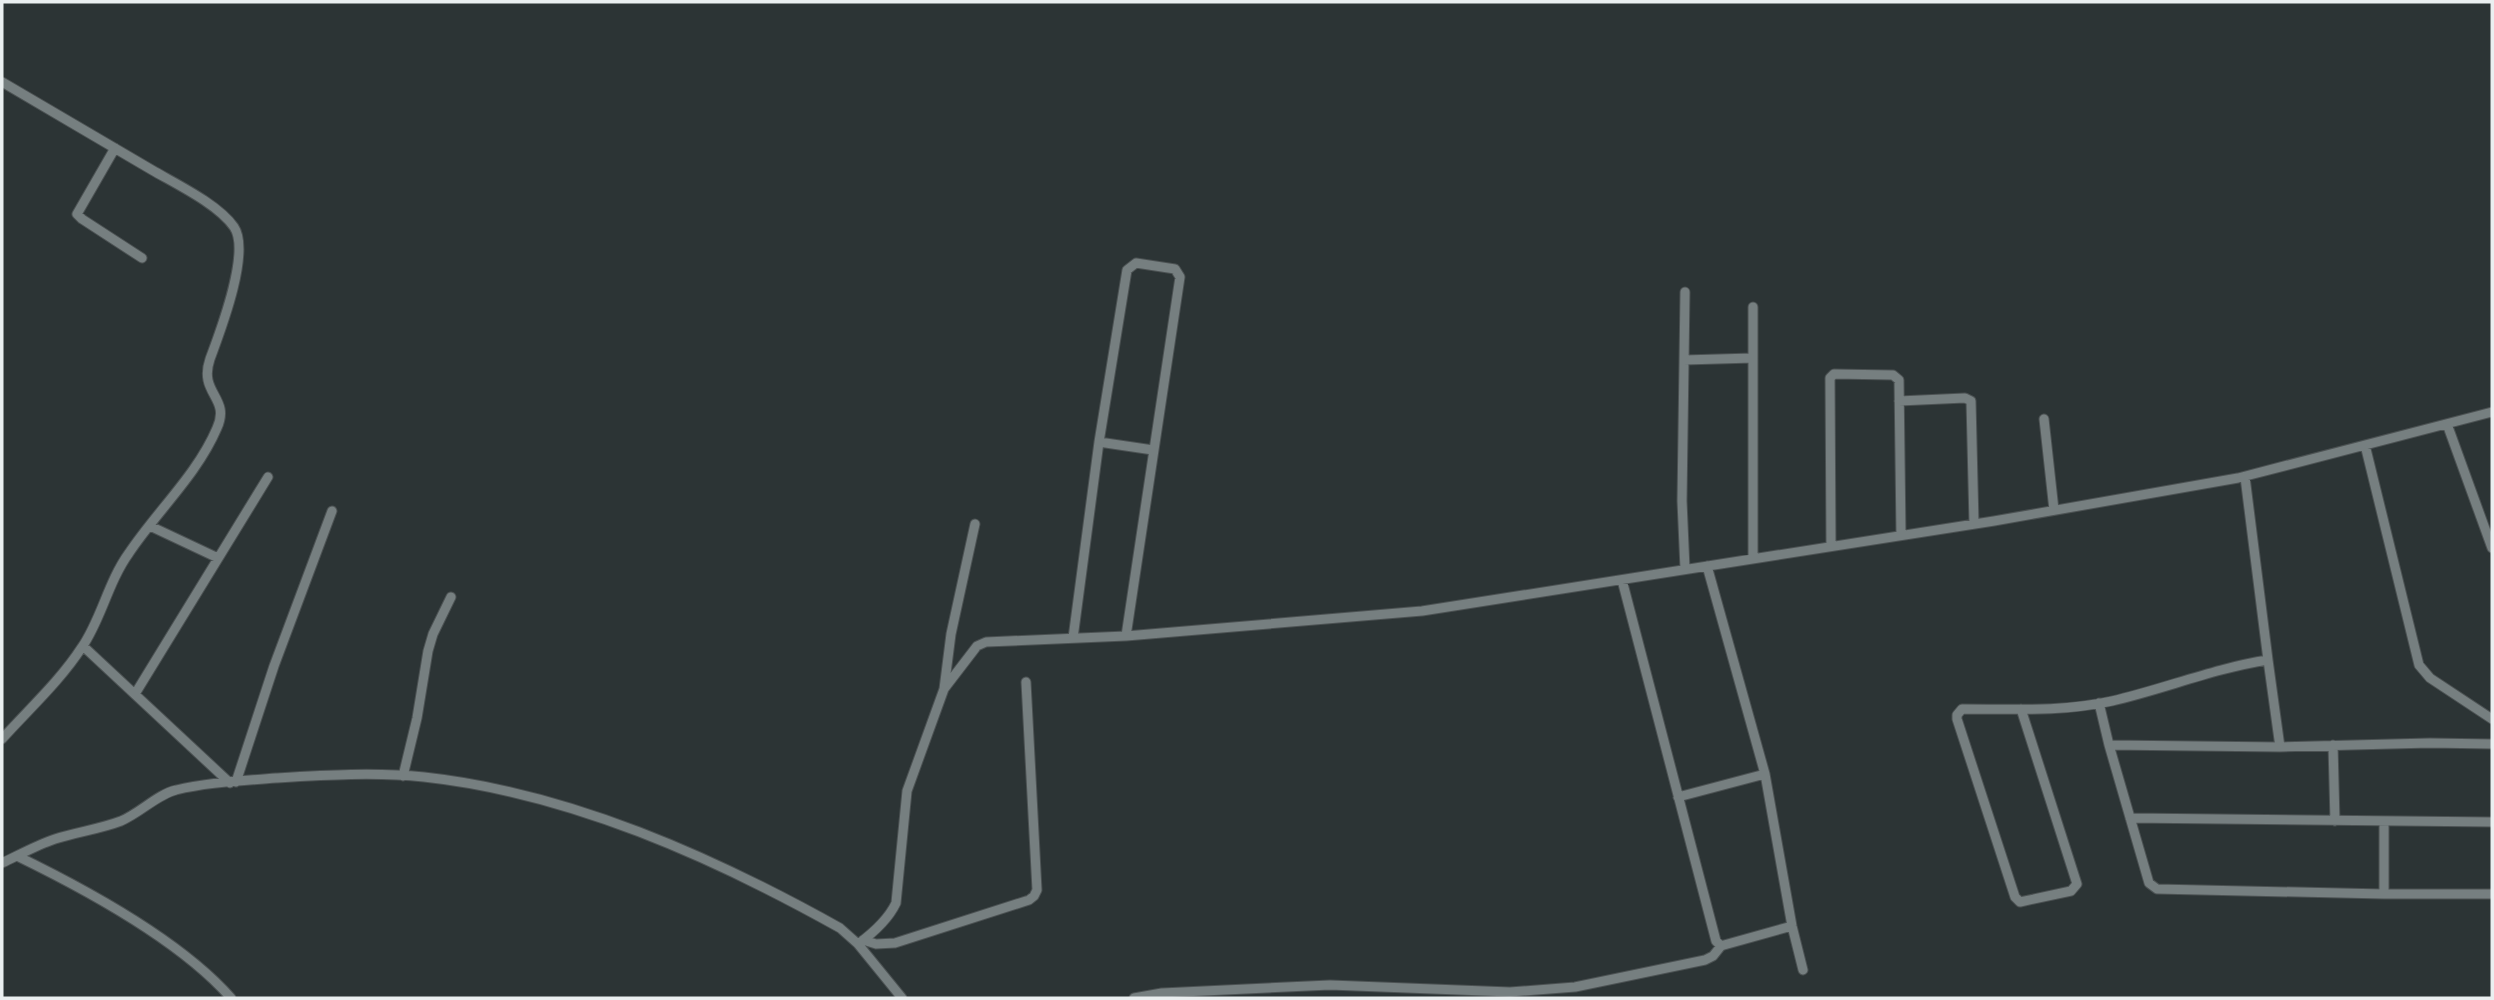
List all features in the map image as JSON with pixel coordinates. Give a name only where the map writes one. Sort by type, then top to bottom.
[{"type":"street","points":[[2,82],[221,213],[239,236],[238,266],[229,306],[205,372],[208,384],[221,407],[221,417],[205,451],[129,552],[114,576],[83,646],[2,738]]},
{"type":"street","points":[[115,148],[77,214],[142,258]]},
{"type":"street","points":[[1073,638],[1099,442],[1127,270],[1136,263],[1175,270],[1180,276],[1126,636]]},
{"type":"street","points":[[1685,292],[1682,501],[1685,569]]},
{"type":"street","points":[[1753,558],[1754,307]]},
{"type":"street","points":[[1684,360],[1754,358]]},
{"type":"street","points":[[1831,546],[1830,378],[1834,374],[1894,375],[1899,380],[1901,535]]},
{"type":"street","points":[[1899,401],[1965,398],[1971,401],[1974,524]]},
{"type":"street","points":[[944,689],[982,643],[1126,636],[1422,611],[1974,524],[2245,477],[2492,412]]},
{"type":"street","points":[[2044,419],[2054,510]]},
{"type":"street","points":[[2446,424],[2492,548]]},
{"type":"street","points":[[1099,442],[1153,450]]},
{"type":"street","points":[[2364,445],[2419,665],[2430,678],[2492,719]]},
{"type":"street","points":[[135,694],[268,477]]},
{"type":"street","points":[[2245,477],[2280,747]]},
{"type":"street","points":[[233,782],[332,511]]},
{"type":"street","points":[[861,942],[892,912],[897,903],[907,791],[944,689],[951,634],[975,524]]},
{"type":"street","points":[[150,526],[218,558]]},
{"type":"street","points":[[1707,566],[1765,775],[1803,970]]},
{"type":"street","points":[[1622,580],[1716,941],[1721,946]]},
{"type":"street","points":[[404,776],[428,652],[433,634],[451,597]]},
{"type":"street","points":[[83,646],[233,782]]},
{"type":"street","points":[[2021,709],[2077,884],[2071,891],[2024,902],[2015,897],[1957,719],[1962,709],[2021,709],[2048,709],[2099,703],[2268,660]]},
{"type":"street","points":[[861,942],[895,943],[1029,900],[1034,896],[1037,890],[1026,682]]},
{"type":"street","points":[[2099,703],[2150,883],[2157,889],[2492,894]]},
{"type":"street","points":[[2109,745],[2280,747],[2492,744]]},
{"type":"street","points":[[2333,745],[2335,821]]},
{"type":"street","points":[[2,863],[53,840],[122,820],[143,811],[168,793],[233,782],[328,774],[404,776],[502,790],[584,813],[634,831],[710,863],[816,915],[861,942],[902,998]]},
{"type":"street","points":[[1678,797],[1765,775]]},
{"type":"street","points":[[2130,818],[2492,822]]},
{"type":"street","points":[[2384,894],[2385,821]]},
{"type":"street","points":[[17,856],[76,886],[158,937],[200,969],[231,998]]},
{"type":"street","points":[[1134,998],[1162,993],[1330,985],[1502,991],[1575,987],[1705,960],[1713,956],[1721,946],[1793,926]]},
{"type":"street","points":[[1502,991],[1514,998]]}]
